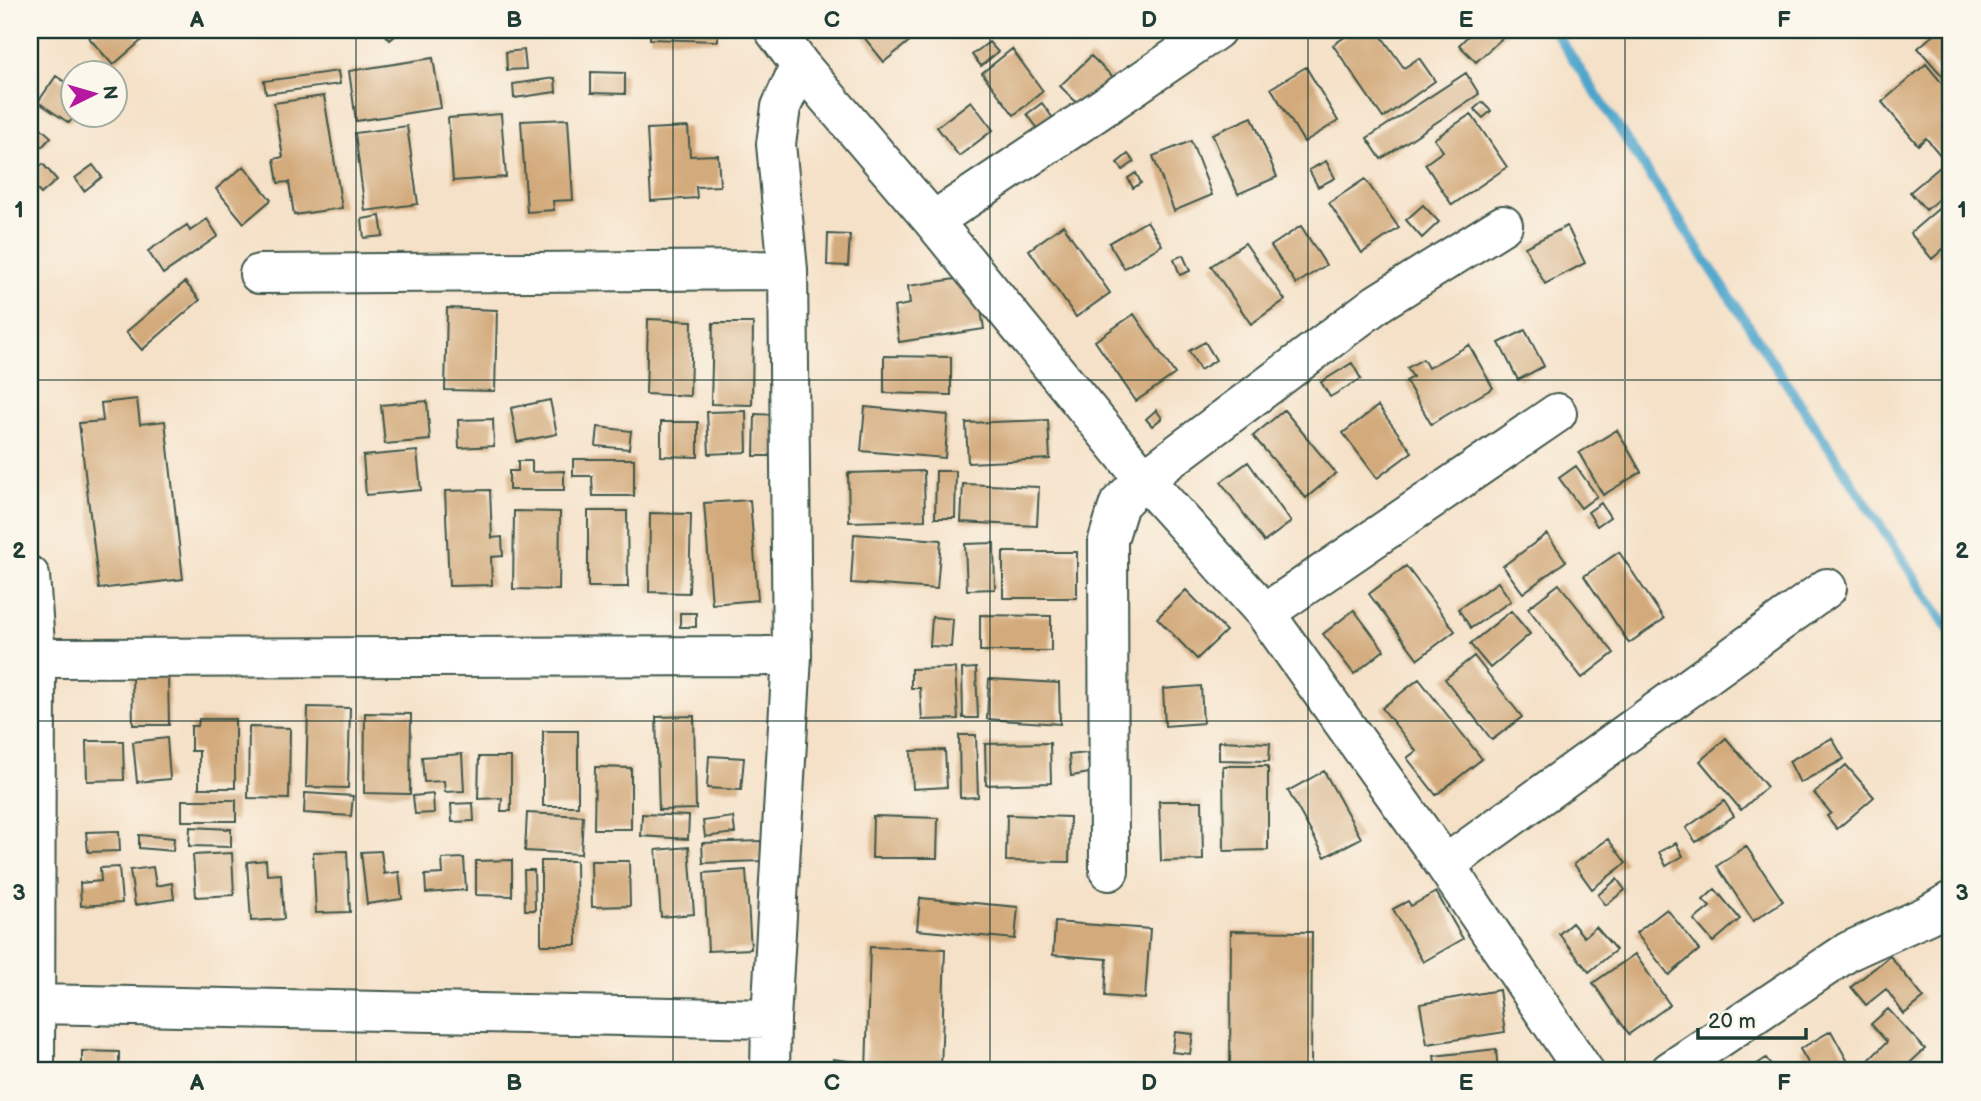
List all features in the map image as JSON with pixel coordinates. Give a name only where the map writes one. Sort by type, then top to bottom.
[{"type":"street","points":[[774,30],[800,65],[933,221],[1144,479],[1265,614],[1445,865],[1584,1071]]},
{"type":"street","points":[[933,221],[1216,30]]},
{"type":"street","points":[[771,1071],[771,1019],[792,656],[788,270],[776,144],[781,107],[800,65]]},
{"type":"street","points":[[1109,871],[1108,540],[1119,504],[1144,479],[1378,303],[1503,225]]},
{"type":"street","points":[[259,274],[788,270]]},
{"type":"street","points":[[1265,614],[1557,413]]},
{"type":"street","points":[[30,576],[36,658],[36,1071]]},
{"type":"street","points":[[1445,865],[1826,588]]},
{"type":"street","points":[[36,658],[792,656]]},
{"type":"street","points":[[1670,1071],[1849,951],[1928,915],[1951,901]]},
{"type":"street","points":[[36,1004],[771,1019]]},
{"type":"building","points":[[98,30],[131,30],[141,41],[119,60],[109,60],[89,38]]},
{"type":"building","points":[[381,30],[402,30],[390,40]]},
{"type":"building","points":[[650,30],[718,30],[718,41],[650,39]]},
{"type":"building","points":[[858,30],[905,30],[912,39],[884,62]]},
{"type":"building","points":[[1355,30],[1377,30],[1404,68],[1419,58],[1435,81],[1383,118],[1333,45]]},
{"type":"building","points":[[1474,30],[1511,30],[1476,62],[1459,45]]},
{"type":"building","points":[[1939,30],[1951,30],[1951,86],[1918,48]]},
{"type":"building","points":[[989,42],[998,52],[981,66],[972,55]]},
{"type":"building","points":[[1012,49],[1043,91],[1014,115],[982,73]]},
{"type":"building","points":[[524,50],[526,69],[507,70],[506,52]]},
{"type":"building","points":[[1091,56],[1117,81],[1086,112],[1060,86]]},
{"type":"building","points":[[433,58],[441,108],[356,121],[349,71]]},
{"type":"building","points":[[1926,64],[1951,94],[1951,188],[1926,210],[1910,192],[1946,162],[1926,138],[1918,145],[1882,102]]},
{"type":"building","points":[[1306,67],[1338,121],[1304,142],[1271,88]]},
{"type":"building","points":[[338,71],[340,84],[266,94],[264,81]]},
{"type":"building","points":[[591,72],[625,73],[625,94],[591,93]]},
{"type":"building","points":[[1466,73],[1479,94],[1381,159],[1367,138]]},
{"type":"building","points":[[56,76],[60,79],[60,117],[38,102]]},
{"type":"building","points":[[555,78],[556,92],[514,98],[513,84]]},
{"type":"building","points":[[324,96],[342,208],[294,215],[289,182],[278,183],[274,159],[283,157],[274,103]]},
{"type":"building","points":[[971,101],[993,130],[959,156],[937,127]]},
{"type":"building","points":[[1482,102],[1491,111],[1483,118],[1474,109]]},
{"type":"building","points":[[1042,103],[1062,131],[1047,141],[1027,114]]},
{"type":"building","points":[[501,114],[506,177],[453,181],[448,118]]},
{"type":"building","points":[[1471,114],[1507,167],[1452,205],[1425,164],[1443,151],[1434,139]]},
{"type":"building","points":[[1252,117],[1277,177],[1238,194],[1212,134]]},
{"type":"building","points":[[568,119],[573,200],[553,201],[554,210],[527,212],[521,121]]},
{"type":"building","points":[[34,122],[51,137],[42,147],[30,136],[30,127]]},
{"type":"building","points":[[407,126],[418,204],[365,211],[355,133]]},
{"type":"building","points":[[688,127],[690,156],[718,155],[720,186],[696,187],[697,198],[651,201],[647,129]]},
{"type":"building","points":[[1191,141],[1212,195],[1174,211],[1153,156]]},
{"type":"building","points":[[1128,154],[1134,162],[1123,170],[1117,163]]},
{"type":"building","points":[[1326,161],[1335,178],[1318,187],[1309,170]]},
{"type":"building","points":[[43,164],[57,180],[41,194],[30,182],[30,176]]},
{"type":"building","points":[[93,165],[102,177],[84,191],[75,178]]},
{"type":"building","points":[[244,166],[271,200],[244,223],[216,189]]},
{"type":"building","points":[[1136,173],[1141,183],[1133,188],[1128,178]]},
{"type":"building","points":[[1365,179],[1399,228],[1362,253],[1329,203]]},
{"type":"building","points":[[1951,198],[1951,242],[1932,259],[1910,233]]},
{"type":"building","points":[[1423,205],[1439,222],[1422,238],[1406,220]]},
{"type":"building","points":[[380,216],[383,236],[364,238],[362,219]]},
{"type":"building","points":[[207,219],[218,236],[163,274],[148,251],[187,225],[190,231]]},
{"type":"building","points":[[1147,221],[1162,245],[1124,268],[1109,243]]},
{"type":"building","points":[[1063,225],[1110,293],[1076,317],[1029,250]]},
{"type":"building","points":[[1301,226],[1326,265],[1296,284],[1271,246]]},
{"type":"building","points":[[1567,226],[1585,263],[1545,284],[1525,247]]},
{"type":"building","points":[[828,234],[850,235],[848,266],[827,265]]},
{"type":"building","points":[[1245,243],[1285,300],[1251,324],[1211,266]]},
{"type":"building","points":[[1183,255],[1190,271],[1180,275],[1174,259]]},
{"type":"building","points":[[976,276],[984,329],[899,342],[894,307],[910,304],[908,286]]},
{"type":"building","points":[[185,282],[200,300],[142,350],[126,332]]},
{"type":"building","points":[[447,308],[497,310],[495,391],[445,390]]},
{"type":"building","points":[[1134,314],[1175,374],[1136,401],[1095,341]]},
{"type":"building","points":[[648,319],[692,321],[690,396],[646,394]]},
{"type":"building","points":[[713,323],[753,323],[752,405],[711,404]]},
{"type":"building","points":[[1525,330],[1544,366],[1518,380],[1499,343]]},
{"type":"building","points":[[1205,342],[1216,360],[1200,370],[1189,351]]},
{"type":"building","points":[[1469,345],[1493,388],[1431,424],[1406,381],[1413,377],[1407,368],[1423,359],[1428,368]]},
{"type":"building","points":[[884,356],[951,357],[951,395],[884,393]]},
{"type":"building","points":[[1352,363],[1361,379],[1330,397],[1321,382]]},
{"type":"building","points":[[137,399],[140,424],[165,421],[183,579],[99,589],[79,423],[103,421],[101,403]]},
{"type":"building","points":[[550,400],[557,434],[517,442],[511,408]]},
{"type":"building","points":[[427,401],[430,440],[385,444],[381,405]]},
{"type":"building","points":[[1378,406],[1412,452],[1377,478],[1343,433]]},
{"type":"building","points":[[865,407],[948,415],[945,458],[861,451]]},
{"type":"building","points":[[1156,410],[1162,418],[1152,426],[1146,419]]},
{"type":"building","points":[[1284,410],[1336,473],[1306,498],[1253,436]]},
{"type":"building","points":[[746,411],[747,452],[709,454],[707,412]]},
{"type":"building","points":[[755,414],[777,415],[776,456],[754,456]]},
{"type":"building","points":[[493,419],[494,446],[459,448],[458,420]]},
{"type":"building","points":[[1048,420],[1050,459],[968,463],[966,423]]},
{"type":"building","points":[[661,422],[698,422],[698,457],[661,456]]},
{"type":"building","points":[[598,427],[631,431],[629,449],[596,446]]},
{"type":"building","points":[[1617,430],[1641,472],[1603,495],[1579,453]]},
{"type":"building","points":[[417,451],[421,490],[366,495],[363,456]]},
{"type":"building","points":[[573,459],[634,459],[634,496],[593,496],[592,476],[573,476]]},
{"type":"building","points":[[518,461],[532,461],[532,472],[564,471],[564,490],[509,490],[509,471],[518,471]]},
{"type":"building","points":[[1248,462],[1291,522],[1264,542],[1221,482]]},
{"type":"building","points":[[1576,466],[1597,496],[1581,508],[1559,478]]},
{"type":"building","points":[[924,471],[925,520],[849,522],[848,473]]},
{"type":"building","points":[[936,471],[956,471],[955,518],[935,518]]},
{"type":"building","points":[[963,484],[1039,487],[1037,526],[961,522]]},
{"type":"building","points":[[490,490],[492,538],[502,537],[503,556],[491,557],[492,585],[449,586],[445,491]]},
{"type":"building","points":[[750,500],[758,600],[712,604],[704,503]]},
{"type":"building","points":[[1601,503],[1610,517],[1597,526],[1588,512]]},
{"type":"building","points":[[514,511],[560,512],[559,590],[513,589]]},
{"type":"building","points":[[588,511],[627,511],[628,587],[588,587]]},
{"type":"building","points":[[650,513],[691,514],[689,593],[649,592]]},
{"type":"building","points":[[854,534],[941,540],[937,589],[851,583]]},
{"type":"building","points":[[1547,534],[1566,561],[1523,593],[1503,566]]},
{"type":"building","points":[[994,543],[995,589],[967,590],[965,544]]},
{"type":"building","points":[[1003,552],[1077,552],[1077,598],[1003,598]]},
{"type":"building","points":[[1619,552],[1664,619],[1629,643],[1584,576]]},
{"type":"building","points":[[1406,566],[1455,631],[1418,659],[1369,594]]},
{"type":"building","points":[[1498,582],[1511,601],[1471,628],[1458,609]]},
{"type":"building","points":[[1559,584],[1614,653],[1582,678],[1528,608]]},
{"type":"building","points":[[1186,590],[1226,631],[1197,659],[1157,618]]},
{"type":"building","points":[[1354,610],[1384,650],[1354,674],[1323,634]]},
{"type":"building","points":[[1511,611],[1530,634],[1490,668],[1470,644]]},
{"type":"building","points":[[680,613],[696,613],[696,627],[680,627]]},
{"type":"building","points":[[980,615],[1051,616],[1051,651],[980,651]]},
{"type":"building","points":[[932,617],[953,619],[951,647],[930,646]]},
{"type":"building","points":[[1474,656],[1522,717],[1492,740],[1445,679]]},
{"type":"building","points":[[955,668],[958,719],[922,720],[920,688],[911,688],[911,669]]},
{"type":"building","points":[[976,668],[978,718],[963,718],[962,669]]},
{"type":"building","points":[[168,674],[169,725],[133,725],[132,675]]},
{"type":"building","points":[[989,679],[1059,683],[1060,724],[987,719]]},
{"type":"building","points":[[1419,679],[1482,759],[1436,795],[1407,758],[1416,751],[1382,708]]},
{"type":"building","points":[[1201,686],[1203,723],[1165,726],[1163,689]]},
{"type":"building","points":[[308,707],[350,708],[348,788],[306,787]]},
{"type":"building","points":[[365,713],[411,714],[410,794],[364,793]]},
{"type":"building","points":[[694,716],[696,809],[659,810],[656,717]]},
{"type":"building","points":[[199,719],[235,719],[235,788],[199,788],[199,751],[191,751],[191,726],[198,726]]},
{"type":"building","points":[[249,727],[290,728],[289,799],[248,798]]},
{"type":"building","points":[[543,731],[578,731],[578,806],[543,806]]},
{"type":"building","points":[[959,735],[976,735],[978,797],[960,798]]},
{"type":"building","points":[[167,738],[170,779],[137,782],[133,742]]},
{"type":"building","points":[[1726,738],[1767,787],[1741,810],[1700,761]]},
{"type":"building","points":[[1832,738],[1844,759],[1800,783],[1789,761]]},
{"type":"building","points":[[86,741],[123,741],[124,780],[87,781]]},
{"type":"building","points":[[1219,741],[1270,743],[1269,761],[1219,760]]},
{"type":"building","points":[[1050,743],[1051,783],[986,785],[985,744]]},
{"type":"building","points":[[945,750],[947,787],[913,789],[911,751]]},
{"type":"building","points":[[1087,753],[1090,773],[1071,776],[1069,755]]},
{"type":"building","points":[[462,754],[464,791],[445,792],[444,781],[424,782],[422,757]]},
{"type":"building","points":[[709,756],[744,758],[741,790],[707,788]]},
{"type":"building","points":[[479,757],[511,757],[511,811],[501,811],[502,798],[478,799]]},
{"type":"building","points":[[1846,765],[1874,797],[1837,829],[1827,816],[1831,813],[1814,793]]},
{"type":"building","points":[[1223,766],[1268,766],[1268,850],[1224,851]]},
{"type":"building","points":[[595,767],[631,768],[631,829],[594,829]]},
{"type":"building","points":[[1324,771],[1361,838],[1325,857],[1288,791]]},
{"type":"building","points":[[305,793],[353,796],[351,816],[304,813]]},
{"type":"building","points":[[433,794],[434,813],[415,814],[413,796]]},
{"type":"building","points":[[182,800],[236,800],[236,821],[182,821]]},
{"type":"building","points":[[1159,801],[1202,801],[1203,860],[1161,861]]},
{"type":"building","points":[[1724,801],[1734,816],[1696,842],[1686,828]]},
{"type":"building","points":[[473,803],[474,821],[452,822],[451,804]]},
{"type":"building","points":[[527,813],[583,816],[581,854],[525,851]]},
{"type":"building","points":[[642,814],[689,816],[688,839],[641,836]]},
{"type":"building","points":[[1007,815],[1070,817],[1069,862],[1006,861]]},
{"type":"building","points":[[873,816],[938,818],[937,858],[872,858]]},
{"type":"building","points":[[733,817],[735,833],[705,837],[703,821]]},
{"type":"building","points":[[190,827],[231,829],[231,847],[189,846]]},
{"type":"building","points":[[119,831],[120,851],[88,852],[86,832]]},
{"type":"building","points":[[139,835],[174,838],[173,851],[139,848]]},
{"type":"building","points":[[1608,839],[1626,863],[1592,889],[1574,864]]},
{"type":"building","points":[[761,841],[762,861],[703,863],[702,843]]},
{"type":"building","points":[[1676,843],[1683,856],[1666,866],[1659,852]]},
{"type":"building","points":[[1746,846],[1783,901],[1753,921],[1717,866]]},
{"type":"building","points":[[689,847],[694,914],[661,917],[656,850]]},
{"type":"building","points":[[347,851],[350,912],[316,913],[313,852]]},
{"type":"building","points":[[381,851],[384,874],[399,872],[402,899],[367,904],[361,852]]},
{"type":"building","points":[[232,853],[234,895],[196,897],[193,855]]},
{"type":"building","points":[[464,858],[466,890],[426,893],[425,875],[443,874],[442,859]]},
{"type":"building","points":[[266,860],[267,875],[281,874],[284,919],[251,921],[247,862]]},
{"type":"building","points":[[512,860],[512,896],[476,895],[476,861]]},
{"type":"building","points":[[541,861],[576,861],[577,945],[541,945]]},
{"type":"building","points":[[591,861],[629,861],[630,906],[592,907]]},
{"type":"building","points":[[119,867],[122,903],[81,906],[80,883],[101,881],[100,868]]},
{"type":"building","points":[[153,867],[156,886],[172,883],[174,899],[135,905],[130,870]]},
{"type":"building","points":[[524,870],[534,870],[535,910],[525,910]]},
{"type":"building","points":[[746,870],[751,949],[708,951],[704,873]]},
{"type":"building","points":[[1617,879],[1625,890],[1606,905],[1598,895]]},
{"type":"building","points":[[1715,889],[1740,919],[1713,942],[1694,920],[1710,907],[1703,900]]},
{"type":"building","points":[[1436,892],[1463,939],[1423,962],[1393,909],[1408,901],[1411,906]]},
{"type":"building","points":[[920,898],[1018,907],[1015,939],[917,930]]},
{"type":"building","points":[[1667,909],[1699,950],[1669,975],[1636,933]]},
{"type":"building","points":[[1055,922],[1150,929],[1145,999],[1105,996],[1107,959],[1053,955]]},
{"type":"building","points":[[1572,923],[1584,937],[1596,927],[1616,950],[1589,972],[1559,934]]},
{"type":"building","points":[[1231,931],[1312,932],[1311,1071],[1230,1071]]},
{"type":"building","points":[[870,947],[945,949],[941,1071],[866,1071]]},
{"type":"building","points":[[1635,954],[1670,1005],[1629,1034],[1593,983]]},
{"type":"building","points":[[1890,956],[1924,998],[1904,1014],[1886,989],[1866,1005],[1851,987]]},
{"type":"building","points":[[1499,990],[1505,1032],[1427,1044],[1420,1004]]},
{"type":"building","points":[[1888,1009],[1925,1049],[1901,1071],[1871,1071],[1865,1064],[1887,1042],[1871,1024]]},
{"type":"building","points":[[1831,1031],[1853,1071],[1813,1071],[1800,1049]]},
{"type":"building","points":[[1175,1032],[1193,1034],[1190,1054],[1172,1052]]},
{"type":"building","points":[[1496,1049],[1498,1071],[1436,1071],[1434,1056]]},
{"type":"building","points":[[82,1051],[119,1052],[119,1071],[82,1071]]},
{"type":"building","points":[[1766,1058],[1776,1071],[1747,1071]]},
{"type":"building","points":[[833,1059],[855,1062],[853,1071],[832,1071]]},
{"type":"waterway","points":[[1554,30],[1951,633]]}]
